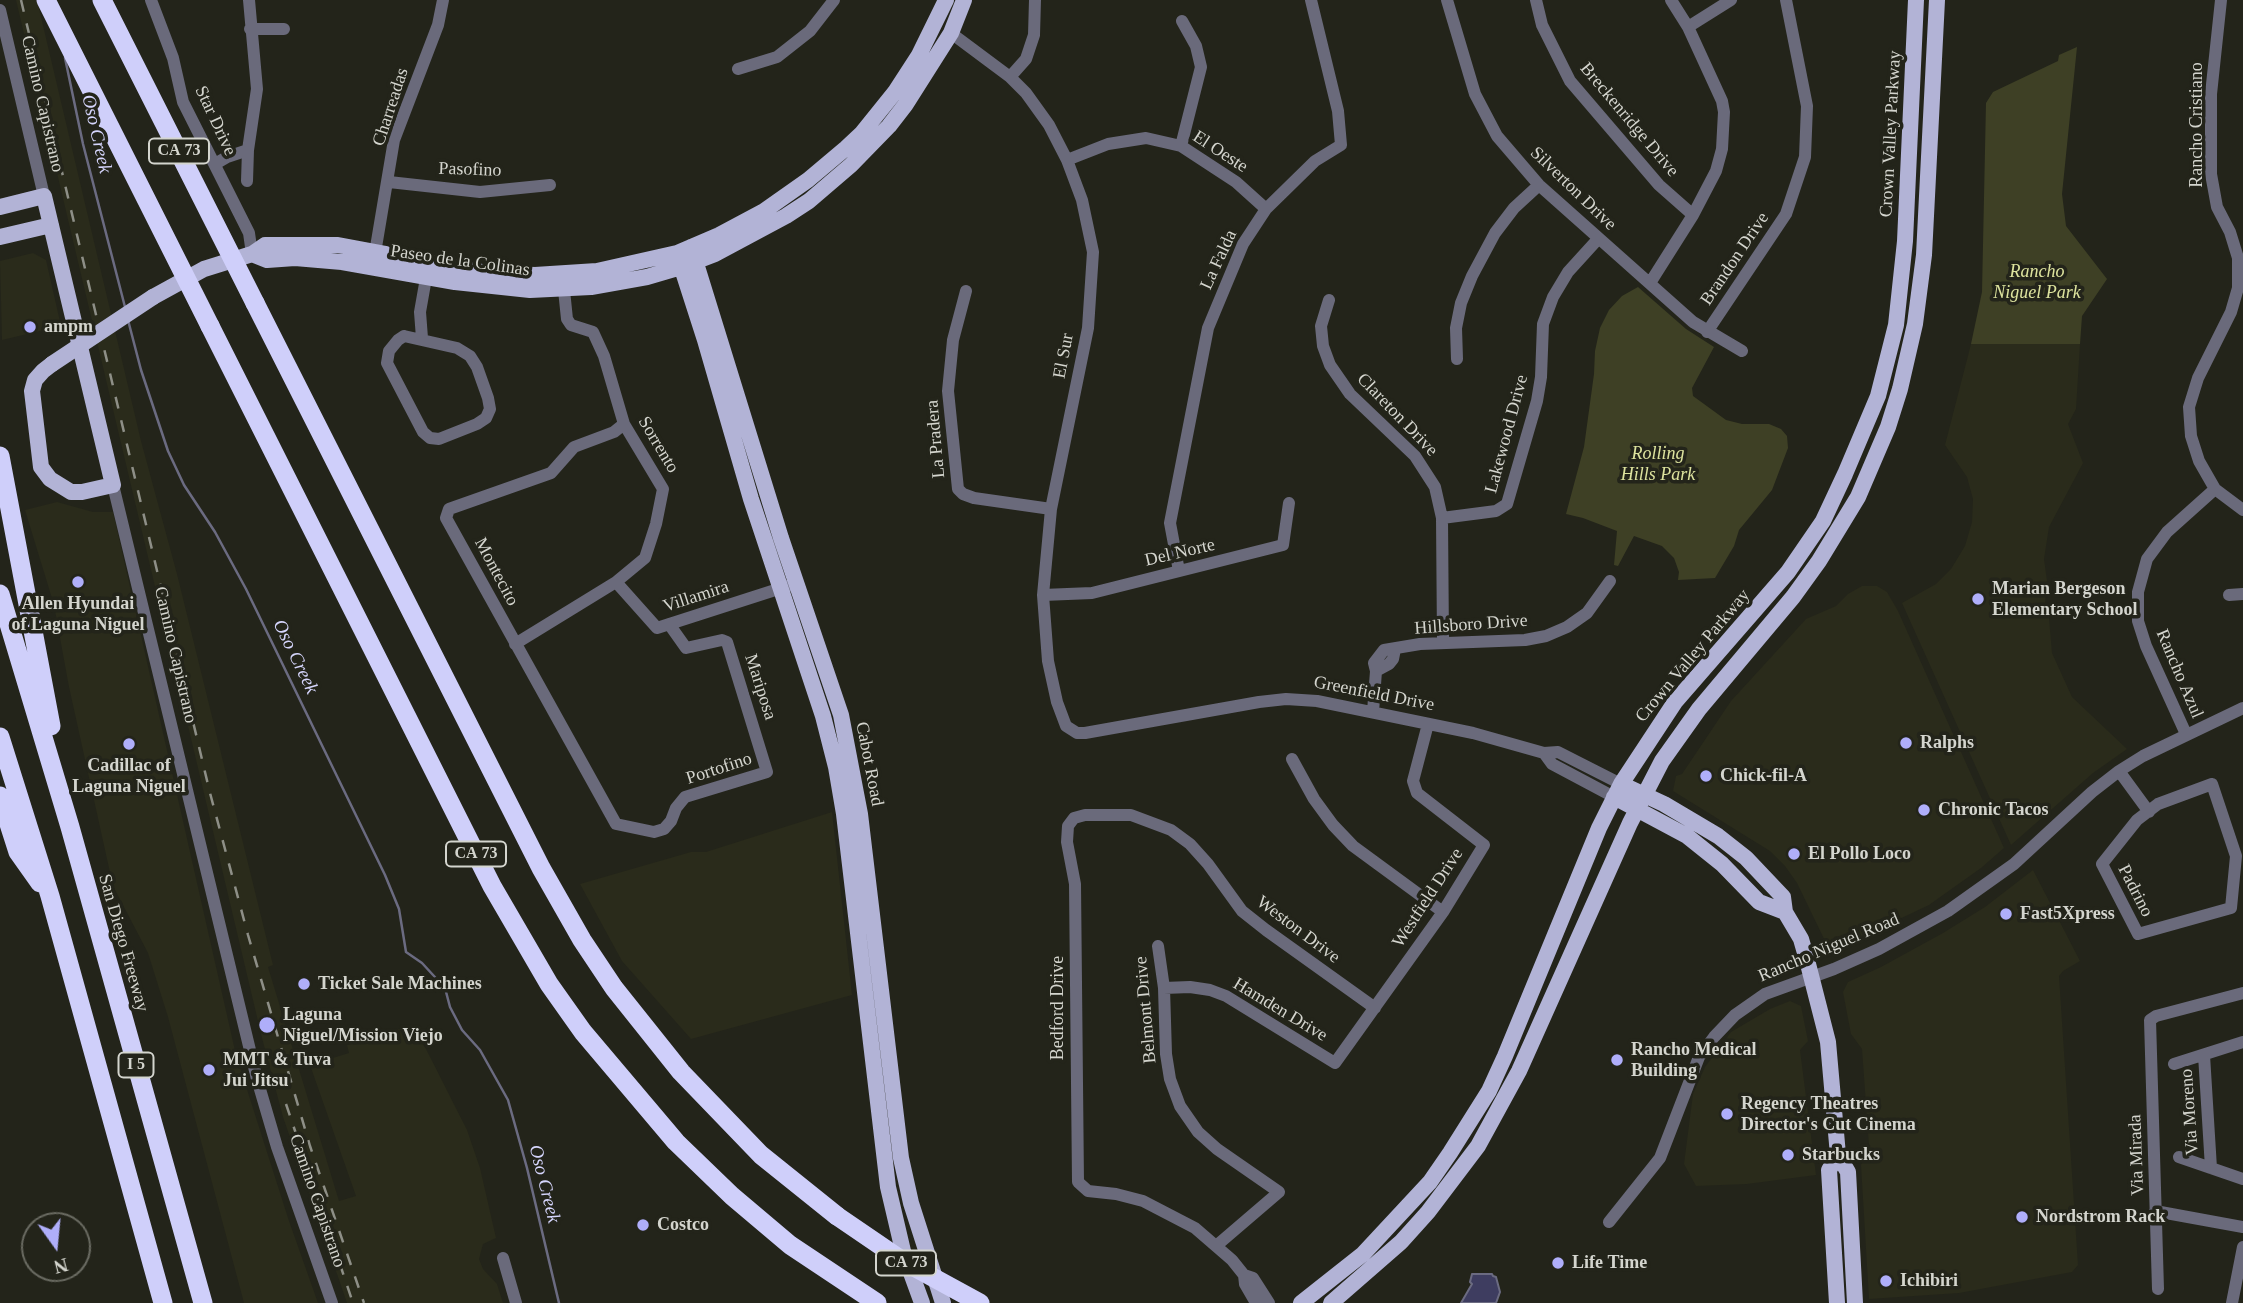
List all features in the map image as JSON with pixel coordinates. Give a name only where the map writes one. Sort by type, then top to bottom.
[{"type":"highway","name":"CA 73","points":[[46,0],[492,886],[549,984],[590,1042],[676,1142],[732,1196],[790,1245],[868,1298]]},
{"type":"highway","name":"CA 73","points":[[102,0],[541,868],[582,940],[614,988],[681,1072],[761,1155],[837,1216],[903,1261],[980,1303]]},
{"type":"highway","points":[[0,456],[69,827]]},
{"type":"highway","name":"San Diego Freeway","points":[[0,594],[69,827],[203,1303]]},
{"type":"highway","name":"I 5","points":[[0,737],[50,896],[163,1303]]},
{"type":"highway","points":[[0,796],[18,852],[50,896]]},
{"type":"main road","name":"Paseo de la Colinas","points":[[113,485],[71,492],[50,479],[41,467],[32,391],[35,380],[52,364],[153,297],[204,270],[252,254],[267,260],[373,261],[535,275],[586,272],[686,257],[737,243],[808,201],[851,165],[889,126],[933,63],[964,0]]},
{"type":"main road","name":"Crown Valley Parkway","points":[[1301,1303],[1356,1260],[1384,1232],[1430,1182],[1467,1127],[1489,1091],[1505,1056],[1599,828],[1618,790],[1675,702],[1788,572],[1823,521],[1878,396],[1896,325],[1905,241],[1916,0]]},
{"type":"main road","points":[[1928,0],[1925,93],[1933,101]]},
{"type":"main road","points":[[1331,1303],[1401,1242],[1428,1212],[1478,1146],[1500,1110],[1538,1033],[1640,801],[1662,761],[1699,709],[1793,597],[1858,497],[1888,427],[1913,336],[1924,255],[1937,0]]},
{"type":"main road","name":"Paseo de la Colinas","points":[[373,261],[426,278],[504,289],[564,290],[647,277],[764,211],[827,166],[862,132],[895,92],[919,55],[944,4]]},
{"type":"main road","points":[[919,55],[933,48],[940,38],[950,33],[947,22],[949,15],[944,4]]},
{"type":"main road","points":[[0,207],[44,197]]},
{"type":"main road","name":"Camino Capistrano","points":[[44,197],[113,485]]},
{"type":"main road","points":[[0,237],[51,225]]},
{"type":"main road","name":"Cabot Road","points":[[686,257],[705,340],[751,499],[841,715],[852,768],[901,1158],[914,1214],[943,1303]]},
{"type":"main road","points":[[426,278],[442,272],[488,273]]},
{"type":"main road","points":[[1823,521],[1839,530]]},
{"type":"main road","name":"Cabot Road","points":[[789,586],[836,767],[888,1187],[903,1251],[922,1303]]},
{"type":"main road","name":"Greenfield Drive","points":[[1618,790],[1640,801],[1722,864],[1759,902],[1785,912],[1801,939],[1828,1042],[1838,1155],[1848,1172],[1855,1303]]},
{"type":"main road","name":"Greenfield Drive","points":[[1837,1303],[1829,1170],[1838,1155]]},
{"type":"street","name":"Star Drive","points":[[152,0],[173,58],[183,102],[249,233],[252,254]]},
{"type":"street","points":[[247,181],[248,150],[257,89],[249,0]]},
{"type":"street","name":"Charreadas","points":[[373,261],[394,140],[438,25],[443,0]]},
{"type":"street","points":[[738,69],[777,57],[810,31],[834,0]]},
{"type":"street","points":[[1010,76],[1026,59],[1034,35],[1035,0]]},
{"type":"street","name":"La Falda","points":[[1179,571],[1170,523],[1208,328],[1243,244],[1266,209],[1315,161],[1341,145],[1338,111],[1311,0]]},
{"type":"street","name":"Silverton Drive","points":[[1447,0],[1475,94],[1497,136],[1539,185],[1598,239],[1693,322],[1742,351]]},
{"type":"street","name":"Breckenridge Drive","points":[[1536,0],[1542,25],[1570,81],[1659,185],[1693,215]]},
{"type":"street","points":[[1650,284],[1693,215],[1716,171],[1723,149],[1722,101],[1688,27],[1671,0]]},
{"type":"street","points":[[1688,27],[1731,0]]},
{"type":"street","name":"Brandon Drive","points":[[1707,331],[1786,214],[1805,157],[1807,106],[1786,0]]},
{"type":"street","name":"Rancho Cristiano","points":[[2221,0],[2211,94],[2211,174],[2217,207],[2230,232],[2238,258],[2238,288],[2231,312],[2198,378],[2189,407],[2191,436],[2199,461],[2215,489],[2243,510]]},
{"type":"street","name":"Camino Capistrano","points":[[0,10],[44,197]]},
{"type":"street","points":[[1181,146],[1201,67],[1196,46],[1182,21]]},
{"type":"street","points":[[250,30],[285,29]]},
{"type":"street","name":"El Sur","points":[[950,33],[1010,76],[1049,125],[1067,160],[1082,200],[1093,252],[1088,328],[1051,509],[1043,595],[1048,661],[1063,721],[1070,731]]},
{"type":"street","name":"El Oeste","points":[[1067,160],[1108,144],[1146,138],[1181,146],[1236,182],[1266,209]]},
{"type":"street","points":[[215,164],[248,150]]},
{"type":"street","name":"Pasofino","points":[[389,181],[480,192],[550,185]]},
{"type":"street","points":[[1457,359],[1456,328],[1461,303],[1472,276],[1495,233],[1514,208],[1539,185]]},
{"type":"street","name":"Lakewood Drive","points":[[1442,518],[1496,511],[1507,504],[1537,401],[1541,377],[1543,324],[1553,297],[1568,272],[1598,239]]},
{"type":"street","points":[[422,338],[420,312],[426,278]]},
{"type":"street","name":"Sorrento","points":[[564,290],[567,319],[571,325],[593,331],[604,356],[624,424],[663,489],[645,558],[616,582]]},
{"type":"street","name":"La Pradera","points":[[966,290],[953,340],[948,391],[958,489],[974,498],[1051,509]]},
{"type":"street","name":"Clareton Drive","points":[[1329,300],[1321,326],[1323,346],[1330,365],[1350,394],[1415,456],[1436,486],[1442,518],[1443,642]]},
{"type":"street","points":[[404,336],[457,348],[473,359],[489,403],[489,414],[483,421],[439,439],[430,438],[423,432],[388,368],[389,351],[404,336],[420,312]]},
{"type":"street","name":"Montecito","points":[[616,824],[446,518],[449,509],[551,472],[574,447],[614,432],[624,424]]},
{"type":"street","name":"Camino Capistrano","points":[[113,485],[257,1079],[281,1158],[332,1303]]},
{"type":"street","name":"Rancho Azul","points":[[2186,734],[2146,646],[2138,621],[2138,592],[2147,559],[2153,550],[2167,532],[2215,489]]},
{"type":"street","name":"Del Norte","points":[[1043,595],[1092,593],[1283,545],[1289,503]]},
{"type":"street","name":"Hillsboro Drive","points":[[1373,712],[1376,670],[1374,663],[1384,650],[1443,642],[1525,640],[1546,636],[1587,613],[1610,581]]},
{"type":"street","points":[[515,644],[616,582]]},
{"type":"street","name":"Villamira","points":[[616,582],[657,628],[789,586]]},
{"type":"street","points":[[2229,595],[2243,594]]},
{"type":"street","name":"Mariposa","points":[[669,624],[686,648],[722,640],[727,642],[767,772]]},
{"type":"street","name":"Greenfield Drive","points":[[1070,731],[1085,733],[1286,699],[1317,701],[1473,733],[1544,753],[1558,752],[1618,790]]},
{"type":"street","name":"Rancho Niguel Road","points":[[1609,1222],[1660,1158],[1699,1057],[1714,1037],[1748,1004],[1765,994],[1813,977],[1913,932],[1988,885],[2119,771],[2143,755],[2243,708]]},
{"type":"street","name":"Westfield Drive","points":[[1335,1063],[1443,912],[1484,845],[1417,793],[1413,781],[1428,724]]},
{"type":"street","points":[[1292,759],[1314,799],[1353,846],[1443,912]]},
{"type":"street","points":[[2119,771],[2149,812]]},
{"type":"street","name":"Portofino","points":[[616,824],[654,832],[664,829],[685,797],[767,772]]},
{"type":"street","name":"Padrino","points":[[2212,784],[2236,856],[2231,908],[2137,933],[2102,864],[2137,820],[2149,812],[2158,804],[2212,784]]},
{"type":"street","name":"Weston Drive","points":[[1068,826],[1074,818],[1085,815],[1131,815],[1171,830],[1190,844],[1208,864],[1242,911],[1375,1008]]},
{"type":"street","name":"Bedford Drive","points":[[1068,826],[1075,884],[1077,1174],[1082,1188],[1143,1201],[1195,1228],[1216,1246]]},
{"type":"street","name":"Belmont Drive","points":[[1158,946],[1164,988],[1166,1054],[1170,1079],[1180,1106],[1198,1132],[1217,1149],[1279,1192],[1216,1246]]},
{"type":"street","name":"Hamden Drive","points":[[1164,988],[1190,987],[1226,996],[1335,1063]]},
{"type":"street","name":"Via Mirada","points":[[2158,1289],[2150,1020],[2156,1016],[2243,993]]},
{"type":"street","points":[[2174,1064],[2243,1042]]},
{"type":"street","name":"Via Moreno","points":[[2204,1055],[2211,1168]]},
{"type":"street","points":[[2179,1157],[2243,1179]]},
{"type":"street","points":[[2155,1211],[2243,1227]]},
{"type":"street","points":[[1216,1246],[1244,1275],[1253,1278],[1269,1303]]},
{"type":"street","points":[[2232,1303],[2243,1247]]},
{"type":"street","points":[[503,1258],[516,1303]]},
{"type":"street","points":[[1244,1275],[1245,1284],[1256,1303]]},
{"type":"shaded area","points":[[16,0],[37,0],[141,441],[177,574],[273,965],[268,967],[339,1201],[356,1196],[310,1065],[349,1053],[347,1045],[402,1028],[425,1047],[467,1130],[480,1168],[496,1238],[483,1244],[479,1259],[483,1269],[497,1284],[503,1303],[347,1303],[283,1117],[262,1038]]},
{"type":"shaded area","points":[[33,253],[46,260],[61,326],[2,340],[0,261]]},
{"type":"shaded area","name":"Marian Bergeson Elementary School","points":[[1971,344],[2080,344],[2076,409],[2068,424],[2083,463],[2049,527],[2044,559],[2047,581],[2045,604],[2052,653],[2072,697],[2127,749],[2093,773],[2011,845],[1902,603],[1936,584],[1951,569],[1965,546],[1972,522],[1973,499],[1967,477],[1945,445]]},
{"type":"shaded area","points":[[57,502],[93,512],[113,512],[236,1055],[318,1303],[244,1303],[168,1017],[148,953],[113,886],[69,687],[54,605],[25,510]]},
{"type":"shaded area","points":[[1862,586],[1877,586],[1887,592],[1898,611],[2004,848],[1929,905],[1836,949],[1827,945],[1797,883],[1770,851],[1673,791],[1676,776],[1682,774],[1731,701],[1806,619],[1836,606],[1848,594]]},
{"type":"shaded area","points":[[832,812],[852,995],[691,1039],[622,961],[580,884],[691,852],[706,852]]},
{"type":"shaded area","points":[[2033,870],[2080,961],[2059,976],[2078,1265],[2072,1272],[1959,1293],[1869,1299],[1861,1165],[1869,1146],[1862,1049],[1851,1034],[1843,992],[1848,982],[1943,933],[1985,907]]},
{"type":"shaded area","points":[[1790,1001],[1801,1006],[1808,1041],[1800,1050],[1816,1175],[1747,1184],[1696,1186],[1684,1164],[1693,1094],[1705,1067],[1731,1032],[1770,1009]]},
{"type":"shaded area","points":[[1472,1274],[1492,1274],[1496,1277],[1500,1292],[1496,1303],[1461,1303],[1472,1284]]},
{"type":"green space","name":"Rancho Niguel Park","points":[[2077,47],[2062,194],[2066,226],[2107,279],[2082,316],[2080,344],[1971,344],[1982,292],[1986,103],[1993,92],[2058,61],[2059,55]]},
{"type":"green space","name":"Rolling Hills Park","points":[[1638,287],[1686,329],[1714,347],[1692,388],[1693,396],[1726,420],[1742,424],[1769,424],[1781,429],[1787,436],[1788,448],[1772,490],[1739,530],[1734,546],[1715,578],[1678,580],[1679,572],[1674,558],[1662,546],[1634,536],[1618,566],[1614,565],[1617,531],[1566,514],[1584,447],[1600,328],[1609,310],[1622,296]]},
{"type":"waterway","name":"Oso Creek","points":[[65,58],[83,144],[125,307]]},
{"type":"waterway","name":"Oso Creek","points":[[128,320],[141,370],[168,451],[184,485],[215,532],[246,589],[385,875],[399,909],[406,952],[422,963],[445,988],[450,1007],[462,1030],[480,1050],[508,1100],[559,1303]]},
{"type":"railway","points":[[21,0],[210,793],[248,935],[310,1146],[364,1303]]},
{"type":"railway","points":[[286,1104],[353,1303]]},
{"type":"place","name":"ampm","points":[[30,327]]},
{"type":"place","name":"Allen Hyundai of Laguna Niguel","points":[[78,582]]},
{"type":"place","name":"Marian Bergeson Elementary School","points":[[1978,599]]},
{"type":"place","name":"Ralphs","points":[[1906,743]]},
{"type":"place","name":"Cadillac of Laguna Niguel","points":[[129,744]]},
{"type":"place","name":"Chick-fil-A","points":[[1706,776]]},
{"type":"place","name":"Chronic Tacos","points":[[1924,810]]},
{"type":"place","name":"El Pollo Loco","points":[[1794,854]]},
{"type":"place","name":"Fast5Xpress","points":[[2006,914]]},
{"type":"place","name":"Ticket Sale Machines","points":[[304,984]]},
{"type":"place","name":"Laguna Niguel/Mission Viejo","points":[[267,1025]]},
{"type":"place","name":"Rancho Medical Building","points":[[1617,1060]]},
{"type":"place","name":"MMT & Tuva Jui Jitsu","points":[[209,1070]]},
{"type":"place","name":"Regency Theatres Director's Cut Cinema","points":[[1727,1114]]},
{"type":"place","name":"Starbucks","points":[[1788,1155]]},
{"type":"place","name":"Nordstrom Rack","points":[[2022,1217]]},
{"type":"place","name":"Costco","points":[[643,1225]]},
{"type":"place","name":"Life Time","points":[[1558,1263]]},
{"type":"place","name":"Ichibiri","points":[[1886,1281]]}]
